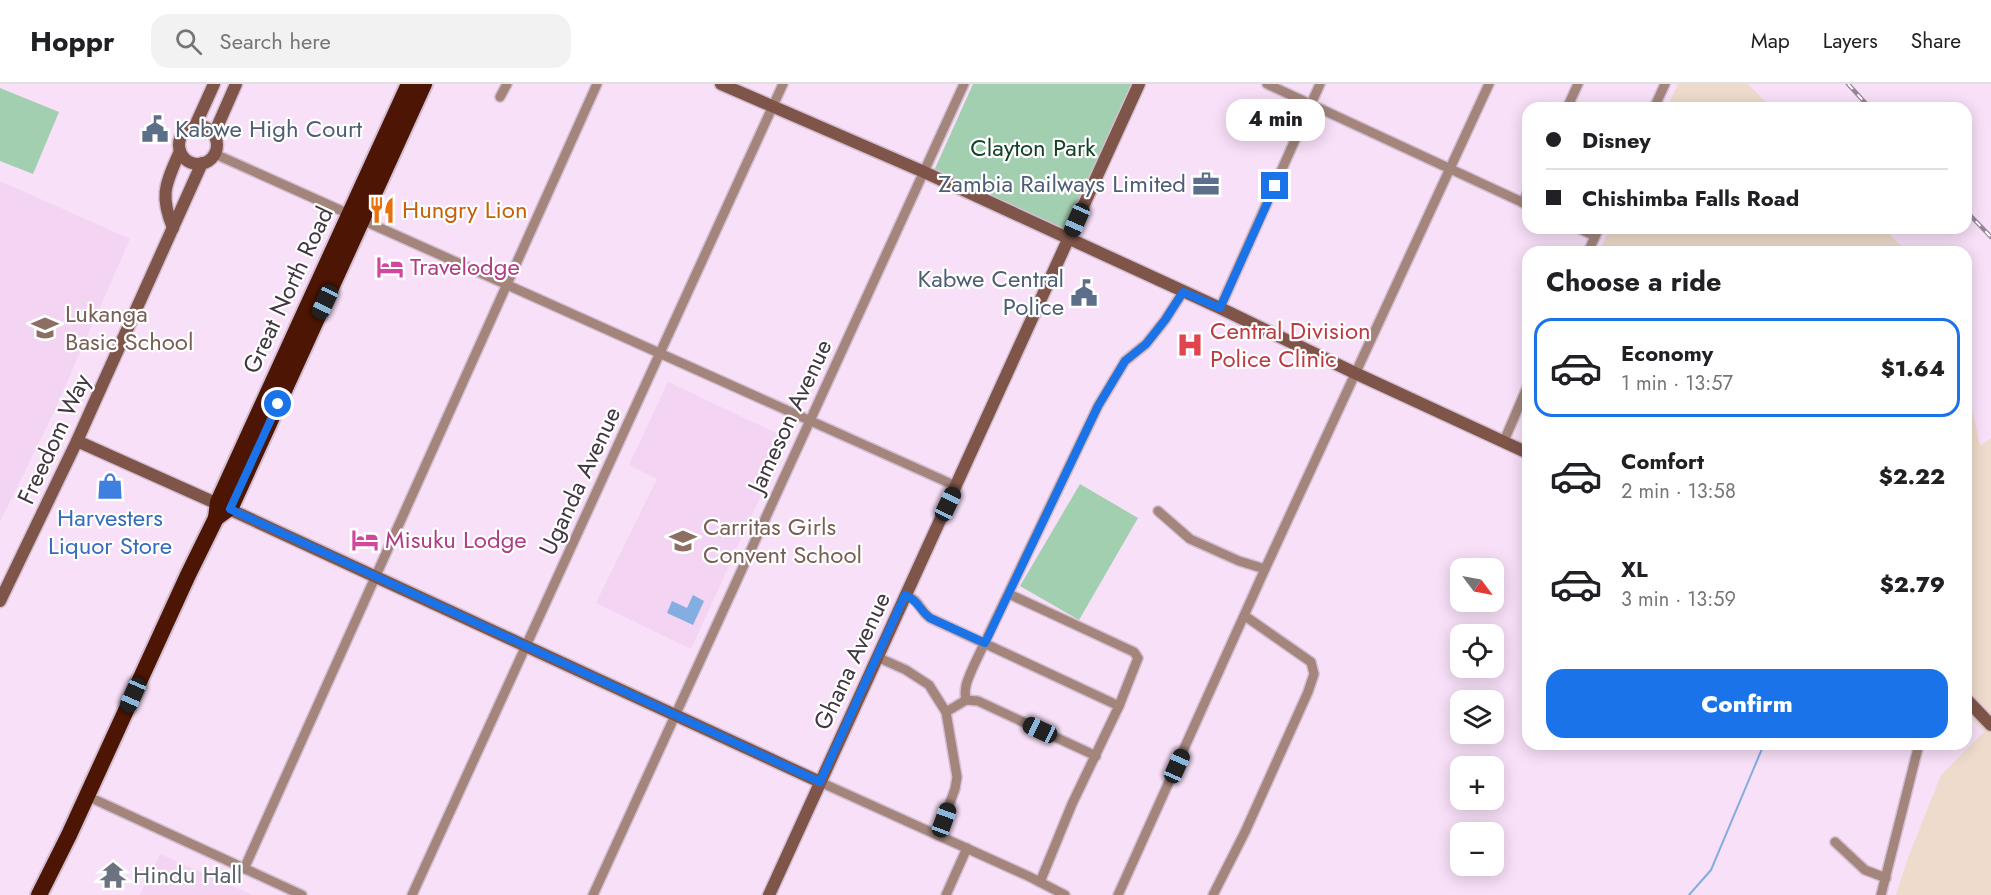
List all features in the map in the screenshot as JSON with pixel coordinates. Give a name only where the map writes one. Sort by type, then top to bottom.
[{"type":"highway","name":"Great North Road","points":[[39,895],[188,575],[221,511],[356,217],[410,93],[424,84]]},
{"type":"main road","points":[[195,126],[214,84]]},
{"type":"main road","points":[[214,134],[236,84]]},
{"type":"main road","points":[[721,84],[924,172],[1522,450]]},
{"type":"main road","name":"Ghana Avenue","points":[[768,895],[1139,84]]},
{"type":"main road","points":[[173,228],[165,207],[166,189],[180,152],[181,135],[185,130],[195,126],[206,127],[214,134],[217,144],[215,154],[202,163],[191,163],[180,152]]},
{"type":"main road","name":"Freedom Way","points":[[0,601],[77,441],[202,163]]},
{"type":"main road","points":[[77,441],[221,511],[374,577],[820,782]]},
{"type":"main road","points":[[1972,705],[1991,725]]},
{"type":"street","points":[[500,97],[507,84]]},
{"type":"street","points":[[244,869],[597,84]]},
{"type":"street","name":"Uganda Avenue","points":[[412,895],[783,84]]},
{"type":"street","name":"Jameson Avenue","points":[[593,895],[964,84]]},
{"type":"street","points":[[1267,84],[1522,202]]},
{"type":"street","points":[[1220,308],[1320,84]]},
{"type":"street","points":[[1118,895],[1265,569],[1489,84]]},
{"type":"street","points":[[1570,102],[1578,84]]},
{"type":"street","points":[[1657,102],[1665,84]]},
{"type":"street","points":[[215,154],[956,486]]},
{"type":"street","points":[[966,700],[964,692],[966,684],[1098,406],[1125,361],[1146,344],[1183,292]]},
{"type":"street","points":[[1504,441],[1522,399]]},
{"type":"street","points":[[1158,511],[1190,539],[1239,561],[1265,569]]},
{"type":"street","points":[[1009,594],[1137,655],[1138,662],[1072,804],[1040,882]]},
{"type":"street","points":[[905,595],[915,599],[930,618],[1050,676],[1119,706]]},
{"type":"street","points":[[1213,895],[1245,832],[1314,674],[1311,662],[1245,616]]},
{"type":"street","points":[[877,657],[906,670],[929,685],[946,712],[957,777],[955,789],[938,835]]},
{"type":"street","points":[[946,712],[966,700],[978,701],[1096,756]]},
{"type":"street","points":[[1881,895],[1918,750]]},
{"type":"street","points":[[820,782],[1065,895]]},
{"type":"street","points":[[87,796],[302,895]]},
{"type":"street","points":[[1835,842],[1865,870],[1886,878]]},
{"type":"street","points":[[946,895],[967,848]]},
{"type":"shaded area","points":[[1678,84],[1748,84],[1765,102],[1670,102]]},
{"type":"shaded area","name":"Lukanga Basic School","points":[[0,181],[130,239],[52,416],[0,522]]},
{"type":"shaded area","points":[[1607,234],[1890,234],[1901,246],[1602,246]]},
{"type":"shaded area","name":"Carritas Girls Convent School","points":[[668,382],[787,438],[691,649],[596,603],[657,479],[629,465]]},
{"type":"shaded area","points":[[1972,408],[1980,446],[1991,438],[1991,895],[1896,895],[1941,775],[1966,750],[1972,750],[1972,744],[1984,732],[1972,719]]},
{"type":"shaded area","points":[[160,854],[239,889],[252,895],[140,895]]},
{"type":"green space","name":"Clayton Park","points":[[973,84],[1131,84],[1065,232],[933,173]]},
{"type":"green space","points":[[0,88],[59,112],[33,174],[0,161]]},
{"type":"green space","points":[[1080,484],[1138,518],[1079,620],[1020,586]]},
{"type":"water","points":[[693,595],[704,601],[693,625],[667,613],[672,601],[687,608]]},
{"type":"waterway","points":[[1689,895],[1711,870],[1761,750]]},
{"type":"railway","points":[[1848,84],[1864,102]]},
{"type":"railway","points":[[1972,217],[1991,237]]},
{"type":"place","name":"Kabwe High Court","points":[[155,129]]},
{"type":"place","name":"Zambia Railways Limited","points":[[1206,184]]},
{"type":"place","name":"Hungry Lion","points":[[382,210]]},
{"type":"place","name":"Travelodge","points":[[390,267]]},
{"type":"place","name":"Kabwe Central Police","points":[[1084,293]]},
{"type":"place","name":"Lukanga Basic School","points":[[45,328]]},
{"type":"place","name":"Central Division Police Clinic","points":[[1190,345]]},
{"type":"place","name":"Harvesters Liquor Store","points":[[110,486]]},
{"type":"place","name":"Misuku Lodge","points":[[365,540]]},
{"type":"place","name":"Carritas Girls Convent School","points":[[683,541]]},
{"type":"place","name":"Hindu Hall","points":[[113,875]]},
{"type":"route","points":[[278,404],[230,509],[820,782],[905,595],[915,599],[930,618],[985,643],[1098,406],[1125,361],[1146,344],[1183,292],[1220,308],[1275,186]]}]
